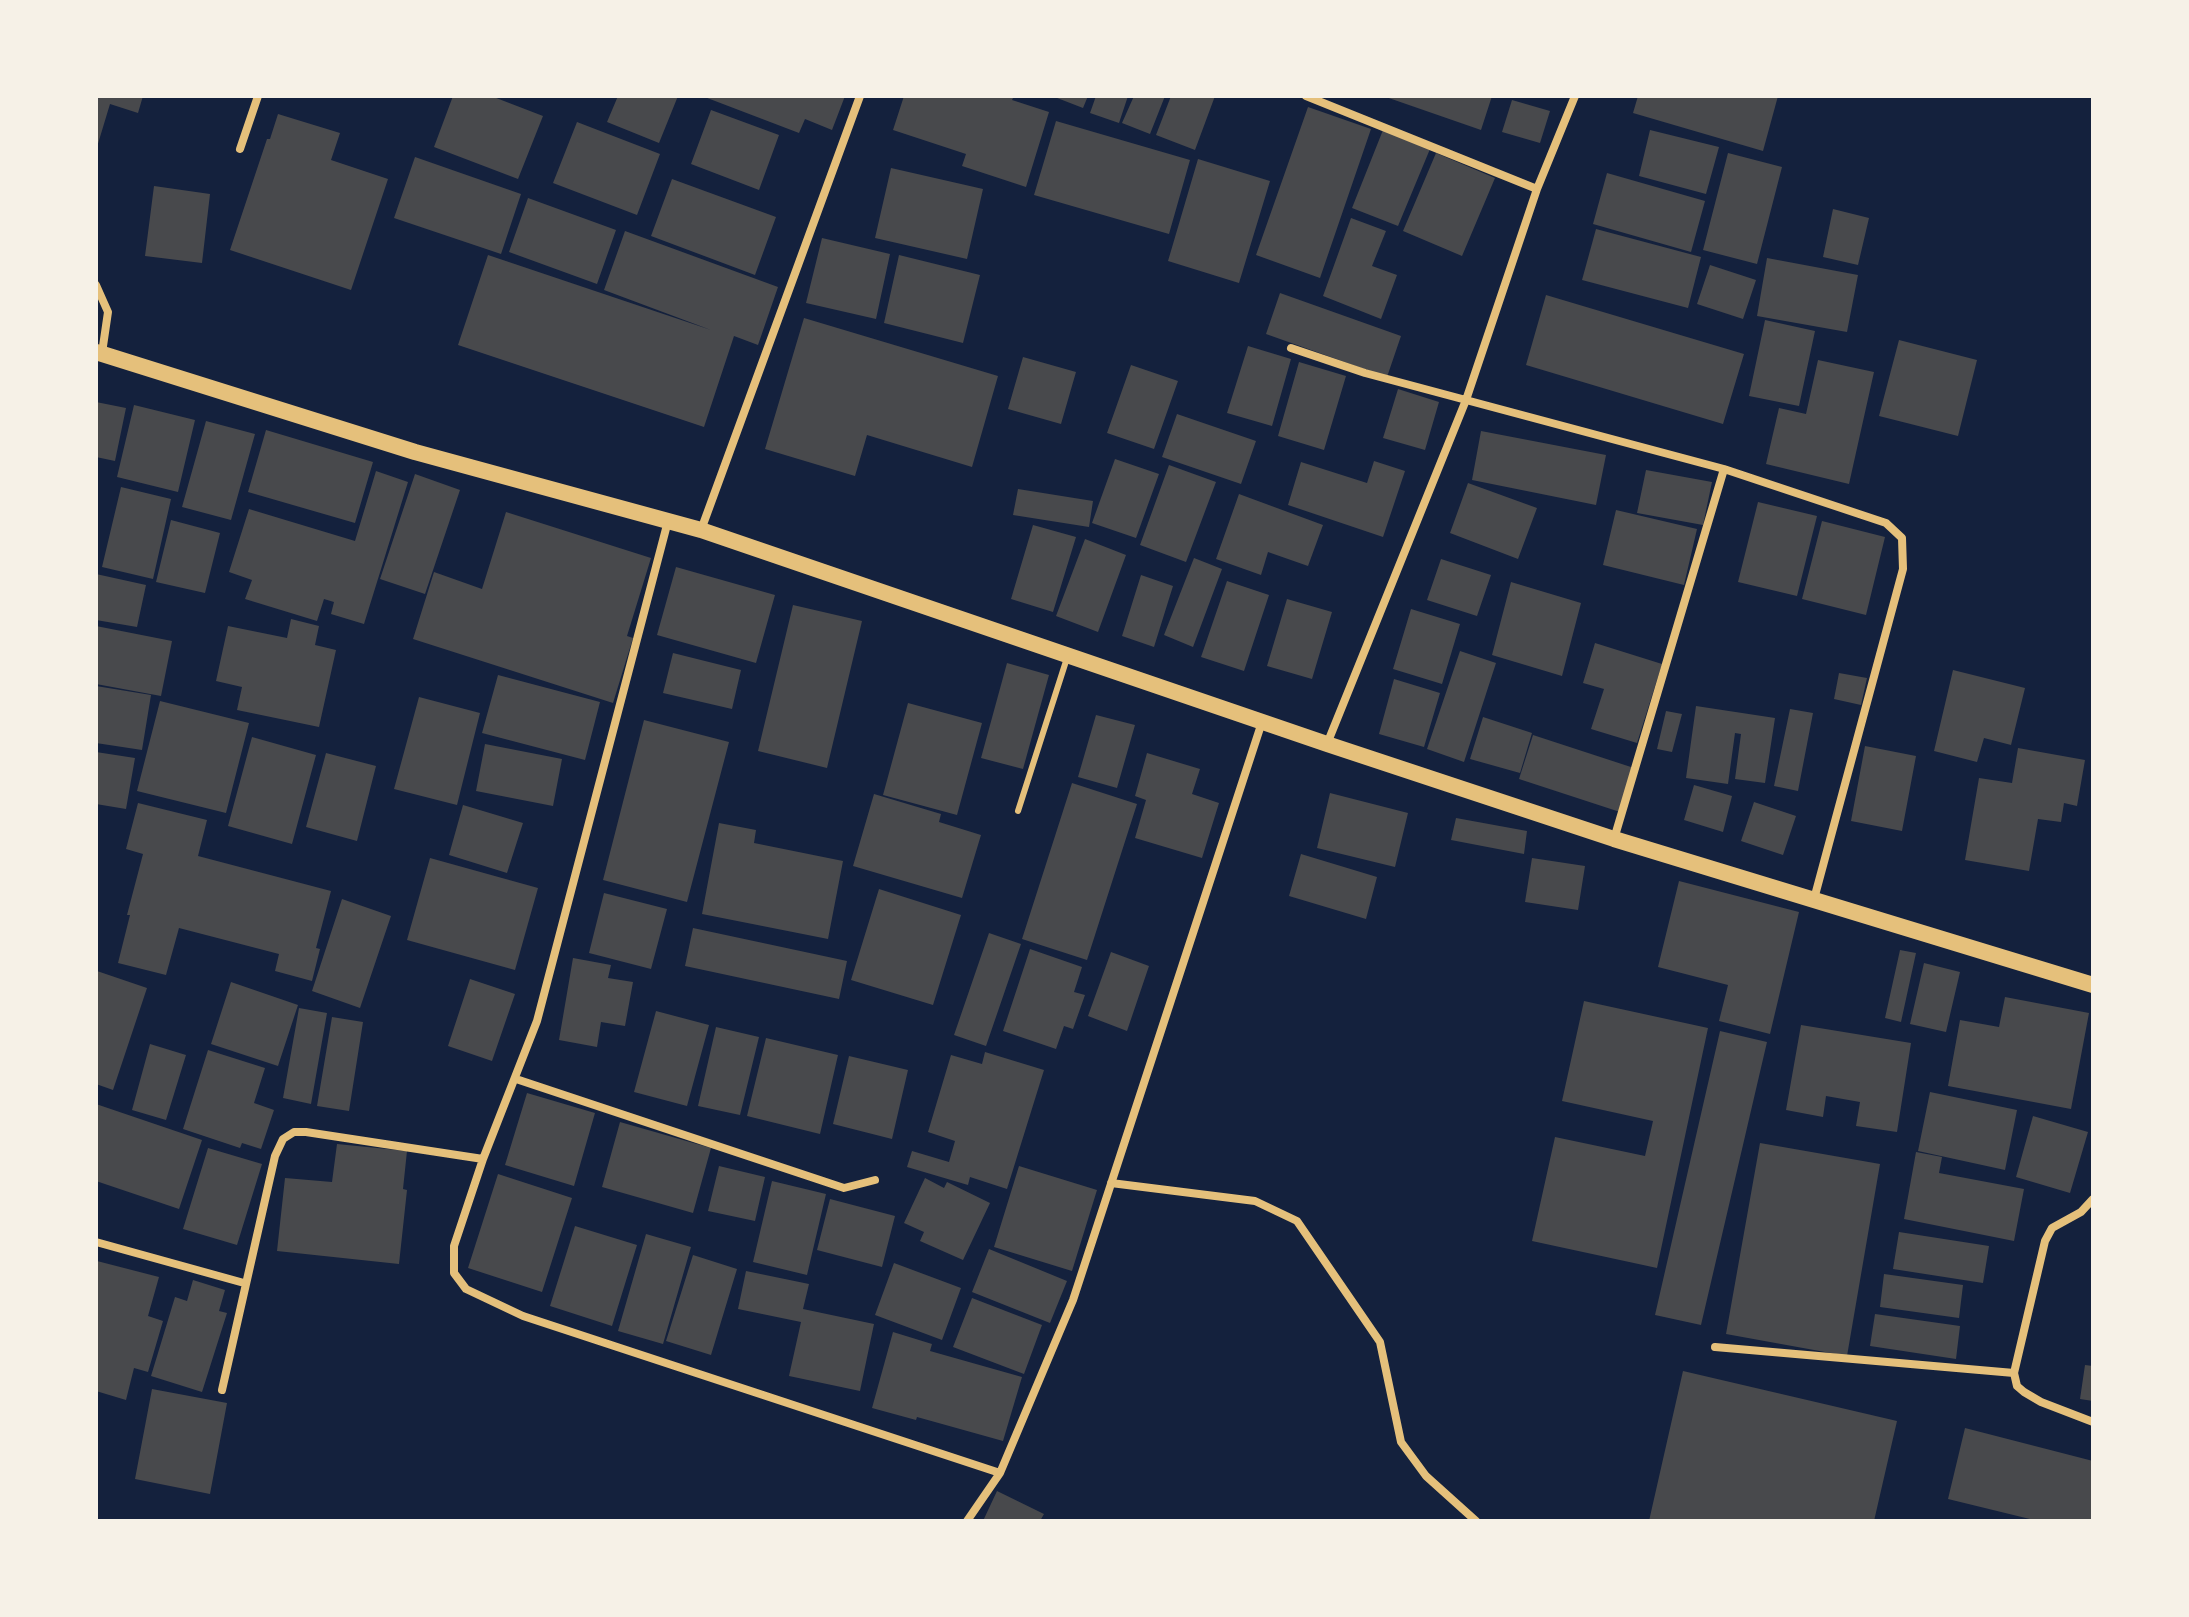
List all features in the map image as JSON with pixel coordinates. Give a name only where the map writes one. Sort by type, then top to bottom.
[{"type":"main road","points":[[99,353],[415,452],[701,530],[1614,839],[2093,985]]},
{"type":"street","points":[[240,149],[258,96]]},
{"type":"street","points":[[701,530],[860,96]]},
{"type":"street","points":[[1306,96],[1537,189]]},
{"type":"street","points":[[1327,744],[1466,400],[1537,189],[1575,96]]},
{"type":"street","points":[[96,285],[108,312],[99,353]]},
{"type":"street","points":[[1291,348],[1344,367],[1724,469],[1886,523],[1902,538],[1903,569],[1813,901]]},
{"type":"street","points":[[1614,839],[1724,469]]},
{"type":"street","points":[[668,521],[537,1021],[483,1159],[454,1246],[454,1273],[466,1289],[523,1316],[1000,1473]]},
{"type":"street","points":[[967,1521],[1000,1473],[1073,1300],[1262,722]]},
{"type":"street","points":[[516,1079],[844,1188],[875,1180]]},
{"type":"street","points":[[222,1390],[244,1283],[275,1156],[283,1139],[294,1132],[306,1132],[483,1159]]},
{"type":"street","points":[[1111,1183],[1255,1201],[1297,1221],[1380,1342],[1401,1442],[1426,1476],[1476,1521]]},
{"type":"street","points":[[2093,1199],[2081,1212],[2052,1228],[2045,1241],[2014,1373],[2017,1386],[2032,1397],[2093,1422]]},
{"type":"street","points":[[96,1242],[244,1283]]},
{"type":"street","points":[[1715,1347],[2014,1373]]},
{"type":"lane","points":[[1018,811],[1068,655]]},
{"type":"building","points":[[96,96],[143,96],[138,113],[110,104],[97,147]]},
{"type":"building","points":[[453,96],[491,96],[543,116],[518,179],[434,147]]},
{"type":"building","points":[[618,96],[678,96],[659,143],[607,122]]},
{"type":"building","points":[[702,96],[845,96],[832,130],[805,119],[799,133]]},
{"type":"building","points":[[904,96],[1014,96],[1012,100],[1049,112],[1026,187],[962,166],[966,154],[893,130]]},
{"type":"building","points":[[1052,96],[1088,96],[1083,108]]},
{"type":"building","points":[[1096,96],[1128,96],[1119,123],[1090,113]]},
{"type":"building","points":[[1134,96],[1165,96],[1150,134],[1122,123]]},
{"type":"building","points":[[1171,96],[1215,96],[1195,150],[1156,135]]},
{"type":"building","points":[[1383,96],[1492,96],[1481,130]]},
{"type":"building","points":[[1638,96],[1778,96],[1763,151],[1633,113]]},
{"type":"building","points":[[1512,100],[1550,111],[1540,143],[1502,132]]},
{"type":"building","points":[[1308,107],[1371,129],[1320,278],[1256,255]]},
{"type":"building","points":[[711,110],[779,135],[759,190],[691,164]]},
{"type":"building","points":[[278,114],[340,133],[331,160],[388,179],[351,290],[230,250]]},
{"type":"building","points":[[1056,121],[1190,160],[1169,234],[1034,195]]},
{"type":"building","points":[[577,122],[660,154],[637,215],[553,183]]},
{"type":"building","points":[[1383,130],[1430,149],[1398,226],[1352,208]]},
{"type":"building","points":[[1650,130],[1719,147],[1706,194],[1639,176]]},
{"type":"building","points":[[1436,153],[1495,178],[1462,256],[1403,231]]},
{"type":"building","points":[[1728,153],[1782,167],[1757,264],[1703,250]]},
{"type":"building","points":[[415,157],[521,194],[501,254],[394,218]]},
{"type":"building","points":[[1198,159],[1270,181],[1239,283],[1168,261]]},
{"type":"building","points":[[891,168],[983,189],[967,259],[875,238]]},
{"type":"building","points":[[1607,173],[1705,201],[1691,252],[1593,224]]},
{"type":"building","points":[[672,179],[776,217],[755,275],[651,236]]},
{"type":"building","points":[[154,186],[210,194],[202,263],[145,256]]},
{"type":"building","points":[[528,198],[616,230],[597,284],[509,252]]},
{"type":"building","points":[[1833,209],[1869,218],[1858,265],[1823,257]]},
{"type":"building","points":[[1351,218],[1386,231],[1372,266],[1397,275],[1381,319],[1323,296]]},
{"type":"building","points":[[1596,229],[1701,257],[1688,308],[1582,280]]},
{"type":"building","points":[[625,231],[778,287],[758,345],[734,336],[704,427],[458,345],[488,255],[711,330],[604,290]]},
{"type":"building","points":[[822,238],[890,254],[876,319],[806,303]]},
{"type":"building","points":[[899,255],[980,275],[963,343],[884,323]]},
{"type":"building","points":[[1767,258],[1858,275],[1847,332],[1757,316]]},
{"type":"building","points":[[1710,265],[1756,280],[1743,319],[1697,304]]},
{"type":"building","points":[[1280,293],[1401,336],[1387,377],[1266,334]]},
{"type":"building","points":[[1546,295],[1744,354],[1723,424],[1526,365]]},
{"type":"building","points":[[804,318],[998,376],[972,467],[867,435],[855,476],[765,449]]},
{"type":"building","points":[[1765,320],[1815,331],[1799,406],[1749,396]]},
{"type":"building","points":[[1899,340],[1977,360],[1958,436],[1879,416]]},
{"type":"building","points":[[1248,346],[1291,359],[1272,426],[1227,413]]},
{"type":"building","points":[[1023,357],[1076,372],[1061,424],[1008,409]]},
{"type":"building","points":[[1818,360],[1874,372],[1849,484],[1766,464],[1779,408],[1806,414]]},
{"type":"building","points":[[1299,362],[1346,376],[1324,450],[1278,436]]},
{"type":"building","points":[[1131,365],[1178,381],[1154,449],[1107,433]]},
{"type":"building","points":[[1398,389],[1439,402],[1425,450],[1383,438]]},
{"type":"building","points":[[96,402],[126,408],[115,461],[96,457]]},
{"type":"building","points":[[134,405],[195,420],[178,492],[117,477]]},
{"type":"building","points":[[1177,414],[1256,441],[1241,484],[1162,457]]},
{"type":"building","points":[[206,421],[255,434],[231,520],[182,507]]},
{"type":"building","points":[[266,430],[373,462],[355,523],[248,492]]},
{"type":"building","points":[[1481,431],[1606,455],[1596,505],[1472,480]]},
{"type":"building","points":[[1115,459],[1159,474],[1136,538],[1092,523]]},
{"type":"building","points":[[1374,461],[1405,471],[1383,537],[1288,505],[1301,462],[1367,483]]},
{"type":"building","points":[[1169,465],[1216,482],[1186,562],[1140,545]]},
{"type":"building","points":[[1646,470],[1712,482],[1703,525],[1637,513]]},
{"type":"building","points":[[376,471],[408,482],[364,624],[331,614],[334,602],[324,599],[317,621],[245,599],[252,580],[229,572],[249,509],[355,541]]},
{"type":"building","points":[[415,474],[460,490],[425,594],[380,579]]},
{"type":"building","points":[[1468,483],[1537,508],[1518,559],[1450,533]]},
{"type":"building","points":[[121,487],[171,499],[153,579],[102,567]]},
{"type":"building","points":[[1018,489],[1093,501],[1089,527],[1013,515]]},
{"type":"building","points":[[1239,494],[1323,525],[1308,566],[1268,552],[1261,575],[1216,559]]},
{"type":"building","points":[[1758,502],[1817,516],[1797,596],[1738,582]]},
{"type":"building","points":[[1616,510],[1697,529],[1684,585],[1603,565]]},
{"type":"building","points":[[506,512],[651,558],[627,636],[633,638],[613,703],[413,639],[434,572],[482,589]]},
{"type":"building","points":[[171,520],[220,533],[205,593],[156,582]]},
{"type":"building","points":[[1822,521],[1885,537],[1866,615],[1802,599]]},
{"type":"building","points":[[1033,525],[1076,537],[1053,612],[1011,599]]},
{"type":"building","points":[[1085,539],[1126,555],[1098,632],[1056,616]]},
{"type":"building","points":[[1194,558],[1222,569],[1193,647],[1164,635]]},
{"type":"building","points":[[1441,559],[1491,575],[1477,616],[1427,600]]},
{"type":"building","points":[[676,567],[775,595],[756,663],[657,635]]},
{"type":"building","points":[[96,574],[146,585],[137,627],[96,620]]},
{"type":"building","points":[[1141,575],[1173,586],[1154,647],[1122,636]]},
{"type":"building","points":[[1227,581],[1269,595],[1244,671],[1201,657]]},
{"type":"building","points":[[1511,582],[1581,603],[1562,676],[1492,655]]},
{"type":"building","points":[[1287,599],[1332,612],[1312,679],[1267,666]]},
{"type":"building","points":[[793,605],[862,621],[827,768],[758,751]]},
{"type":"building","points":[[1411,609],[1460,624],[1442,684],[1393,669]]},
{"type":"building","points":[[291,619],[319,626],[315,645],[336,650],[319,727],[237,710],[242,687],[216,681],[228,626],[287,638]]},
{"type":"building","points":[[96,626],[172,641],[161,696],[96,684]]},
{"type":"building","points":[[1595,643],[1662,664],[1637,743],[1591,729],[1604,689],[1583,683]]},
{"type":"building","points":[[1460,651],[1496,663],[1464,762],[1427,749]]},
{"type":"building","points":[[673,653],[741,670],[732,709],[663,693]]},
{"type":"building","points":[[1007,663],[1049,675],[1023,769],[981,758]]},
{"type":"building","points":[[1953,670],[2025,688],[2011,745],[1984,738],[1977,762],[1934,751]]},
{"type":"building","points":[[1839,673],[1867,678],[1861,705],[1834,699]]},
{"type":"building","points":[[498,675],[600,702],[585,760],[482,733]]},
{"type":"building","points":[[1394,679],[1440,693],[1424,747],[1379,734]]},
{"type":"building","points":[[96,686],[151,695],[142,750],[96,743]]},
{"type":"building","points":[[419,697],[480,713],[457,805],[394,789]]},
{"type":"building","points":[[160,701],[249,723],[226,813],[137,791]]},
{"type":"building","points":[[908,703],[982,723],[957,815],[883,795]]},
{"type":"building","points":[[1696,706],[1775,718],[1765,783],[1735,779],[1741,734],[1735,733],[1728,784],[1686,778]]},
{"type":"building","points":[[1790,709],[1813,713],[1798,791],[1774,786]]},
{"type":"building","points":[[1666,711],[1682,714],[1672,752],[1657,749]]},
{"type":"building","points":[[1096,715],[1135,725],[1117,788],[1078,777]]},
{"type":"building","points":[[1483,717],[1532,733],[1520,773],[1470,759]]},
{"type":"building","points":[[644,720],[729,742],[687,902],[603,880]]},
{"type":"building","points":[[1533,735],[1634,768],[1620,812],[1519,779]]},
{"type":"building","points":[[252,737],[316,755],[292,844],[228,826]]},
{"type":"building","points":[[485,744],[562,759],[553,806],[476,791]]},
{"type":"building","points":[[1865,746],[1916,756],[1902,831],[1851,821]]},
{"type":"building","points":[[2018,748],[2085,760],[2077,806],[2064,803],[2061,822],[2038,819],[2029,871],[1965,860],[1979,778],[2012,783]]},
{"type":"building","points":[[96,752],[135,758],[126,809],[96,804]]},
{"type":"building","points":[[326,753],[376,766],[357,841],[306,827]]},
{"type":"building","points":[[1147,753],[1200,769],[1192,794],[1219,803],[1202,858],[1135,838],[1146,800],[1135,796]]},
{"type":"building","points":[[1072,783],[1137,804],[1087,960],[1022,939]]},
{"type":"building","points":[[1694,785],[1732,796],[1723,832],[1684,820]]},
{"type":"building","points":[[1330,793],[1408,813],[1395,867],[1317,848]]},
{"type":"building","points":[[874,794],[941,814],[939,822],[981,835],[962,898],[853,866]]},
{"type":"building","points":[[1754,802],[1796,816],[1783,855],[1741,841]]},
{"type":"building","points":[[138,803],[207,820],[198,856],[331,891],[316,948],[320,949],[312,981],[275,971],[279,954],[179,928],[166,975],[118,963],[143,854],[126,849]]},
{"type":"building","points":[[463,805],[523,823],[507,873],[449,855]]},
{"type":"building","points":[[1456,818],[1527,831],[1524,854],[1451,840]]},
{"type":"building","points":[[719,823],[756,830],[754,843],[843,861],[828,939],[702,914]]},
{"type":"building","points":[[1301,854],[1377,877],[1366,919],[1289,896]]},
{"type":"building","points":[[430,858],[538,888],[515,970],[407,940]]},
{"type":"building","points":[[1532,858],[1585,866],[1578,910],[1525,902]]},
{"type":"building","points":[[1679,881],[1799,912],[1770,1034],[1719,1021],[1728,985],[1658,967]]},
{"type":"building","points":[[879,889],[961,915],[933,1005],[851,980]]},
{"type":"building","points":[[604,893],[667,909],[651,969],[589,953]]},
{"type":"building","points":[[342,899],[391,916],[360,1008],[312,991]]},
{"type":"building","points":[[693,928],[847,961],[839,999],[685,966]]},
{"type":"building","points":[[989,933],[1021,944],[986,1046],[954,1035]]},
{"type":"building","points":[[1030,949],[1082,967],[1074,992],[1085,995],[1073,1029],[1064,1026],[1056,1049],[1003,1031]]},
{"type":"building","points":[[1900,950],[1916,953],[1901,1022],[1885,1018]]},
{"type":"building","points":[[1111,952],[1149,966],[1127,1031],[1088,1016]]},
{"type":"building","points":[[573,958],[611,965],[608,978],[633,982],[625,1026],[601,1022],[597,1047],[559,1040]]},
{"type":"building","points":[[1924,963],[1960,972],[1946,1032],[1910,1024]]},
{"type":"building","points":[[97,971],[147,988],[113,1090],[96,1084]]},
{"type":"building","points":[[470,979],[515,994],[492,1061],[448,1046]]},
{"type":"building","points":[[231,982],[298,1005],[278,1066],[211,1044]]},
{"type":"building","points":[[2005,997],[2089,1013],[2071,1109],[1948,1086],[1960,1020],[1999,1027]]},
{"type":"building","points":[[1584,1001],[1708,1028],[1657,1268],[1532,1241],[1555,1137],[1645,1156],[1653,1121],[1562,1101]]},
{"type":"building","points":[[299,1008],[327,1013],[311,1104],[283,1098]]},
{"type":"building","points":[[656,1011],[709,1025],[687,1106],[634,1092]]},
{"type":"building","points":[[332,1017],[363,1022],[349,1111],[317,1106]]},
{"type":"building","points":[[1801,1025],[1911,1043],[1897,1132],[1856,1126],[1860,1102],[1826,1096],[1823,1117],[1786,1110]]},
{"type":"building","points":[[716,1027],[759,1037],[740,1115],[698,1106]]},
{"type":"building","points":[[1720,1031],[1767,1042],[1701,1325],[1655,1315]]},
{"type":"building","points":[[766,1038],[838,1055],[820,1134],[747,1116]]},
{"type":"building","points":[[150,1044],[186,1055],[166,1120],[132,1110]]},
{"type":"building","points":[[208,1050],[265,1068],[254,1103],[274,1110],[261,1149],[242,1143],[240,1148],[183,1129]]},
{"type":"building","points":[[985,1052],[1044,1070],[1007,1189],[970,1177],[968,1185],[907,1167],[912,1151],[949,1162],[955,1141],[928,1132],[951,1055],[982,1064]]},
{"type":"building","points":[[849,1056],[908,1070],[892,1139],[833,1124]]},
{"type":"building","points":[[1930,1092],[2017,1110],[2005,1170],[1918,1151]]},
{"type":"building","points":[[527,1093],[595,1113],[574,1186],[505,1165]]},
{"type":"building","points":[[96,1104],[202,1140],[179,1209],[96,1181]]},
{"type":"building","points":[[2033,1116],[2088,1132],[2070,1193],[2016,1177]]},
{"type":"building","points":[[620,1122],[711,1148],[693,1213],[602,1187]]},
{"type":"building","points":[[1760,1143],[1880,1164],[1847,1356],[1726,1334]]},
{"type":"building","points":[[337,1144],[407,1151],[403,1189],[407,1190],[399,1264],[277,1251],[285,1178],[332,1182]]},
{"type":"building","points":[[208,1148],[262,1164],[237,1245],[183,1229]]},
{"type":"building","points":[[1916,1152],[1942,1157],[1939,1173],[2024,1189],[2014,1241],[1904,1219]]},
{"type":"building","points":[[719,1166],[765,1177],[755,1221],[708,1211]]},
{"type":"building","points":[[1019,1166],[1097,1190],[1072,1271],[994,1247]]},
{"type":"building","points":[[498,1174],[572,1198],[542,1292],[468,1268]]},
{"type":"building","points":[[925,1178],[944,1188],[947,1182],[990,1203],[963,1260],[920,1241],[924,1232],[904,1223]]},
{"type":"building","points":[[772,1181],[826,1194],[807,1275],[753,1262]]},
{"type":"building","points":[[830,1199],[895,1216],[882,1267],[817,1250]]},
{"type":"building","points":[[575,1226],[637,1245],[612,1326],[550,1306]]},
{"type":"building","points":[[1899,1232],[1989,1246],[1983,1283],[1893,1269]]},
{"type":"building","points":[[646,1234],[691,1247],[663,1344],[618,1331]]},
{"type":"building","points":[[989,1249],[1067,1281],[1050,1323],[972,1292]]},
{"type":"building","points":[[693,1255],[737,1269],[711,1355],[666,1341]]},
{"type":"building","points":[[97,1261],[159,1277],[148,1316],[163,1321],[148,1372],[134,1368],[126,1400],[96,1391]]},
{"type":"building","points":[[894,1263],[961,1288],[942,1340],[875,1315]]},
{"type":"building","points":[[746,1271],[809,1284],[803,1309],[874,1324],[860,1391],[789,1376],[801,1322],[738,1309]]},
{"type":"building","points":[[1884,1274],[1963,1285],[1959,1318],[1880,1307]]},
{"type":"building","points":[[193,1280],[225,1290],[219,1311],[227,1313],[202,1392],[151,1376],[175,1297],[187,1301]]},
{"type":"building","points":[[972,1298],[1042,1325],[1024,1374],[953,1347]]},
{"type":"building","points":[[1875,1314],[1960,1326],[1956,1359],[1870,1346]]},
{"type":"building","points":[[893,1332],[932,1344],[930,1351],[1022,1377],[1003,1441],[872,1408]]},
{"type":"building","points":[[2085,1365],[2093,1366],[2093,1401],[2080,1399]]},
{"type":"building","points":[[1683,1371],[1897,1421],[1874,1521],[1649,1521]]},
{"type":"building","points":[[152,1389],[227,1403],[210,1494],[135,1479]]},
{"type":"building","points":[[1965,1428],[2093,1461],[2093,1521],[2038,1521],[1948,1499]]},
{"type":"building","points":[[997,1491],[1044,1514],[1040,1521],[983,1521]]}]
